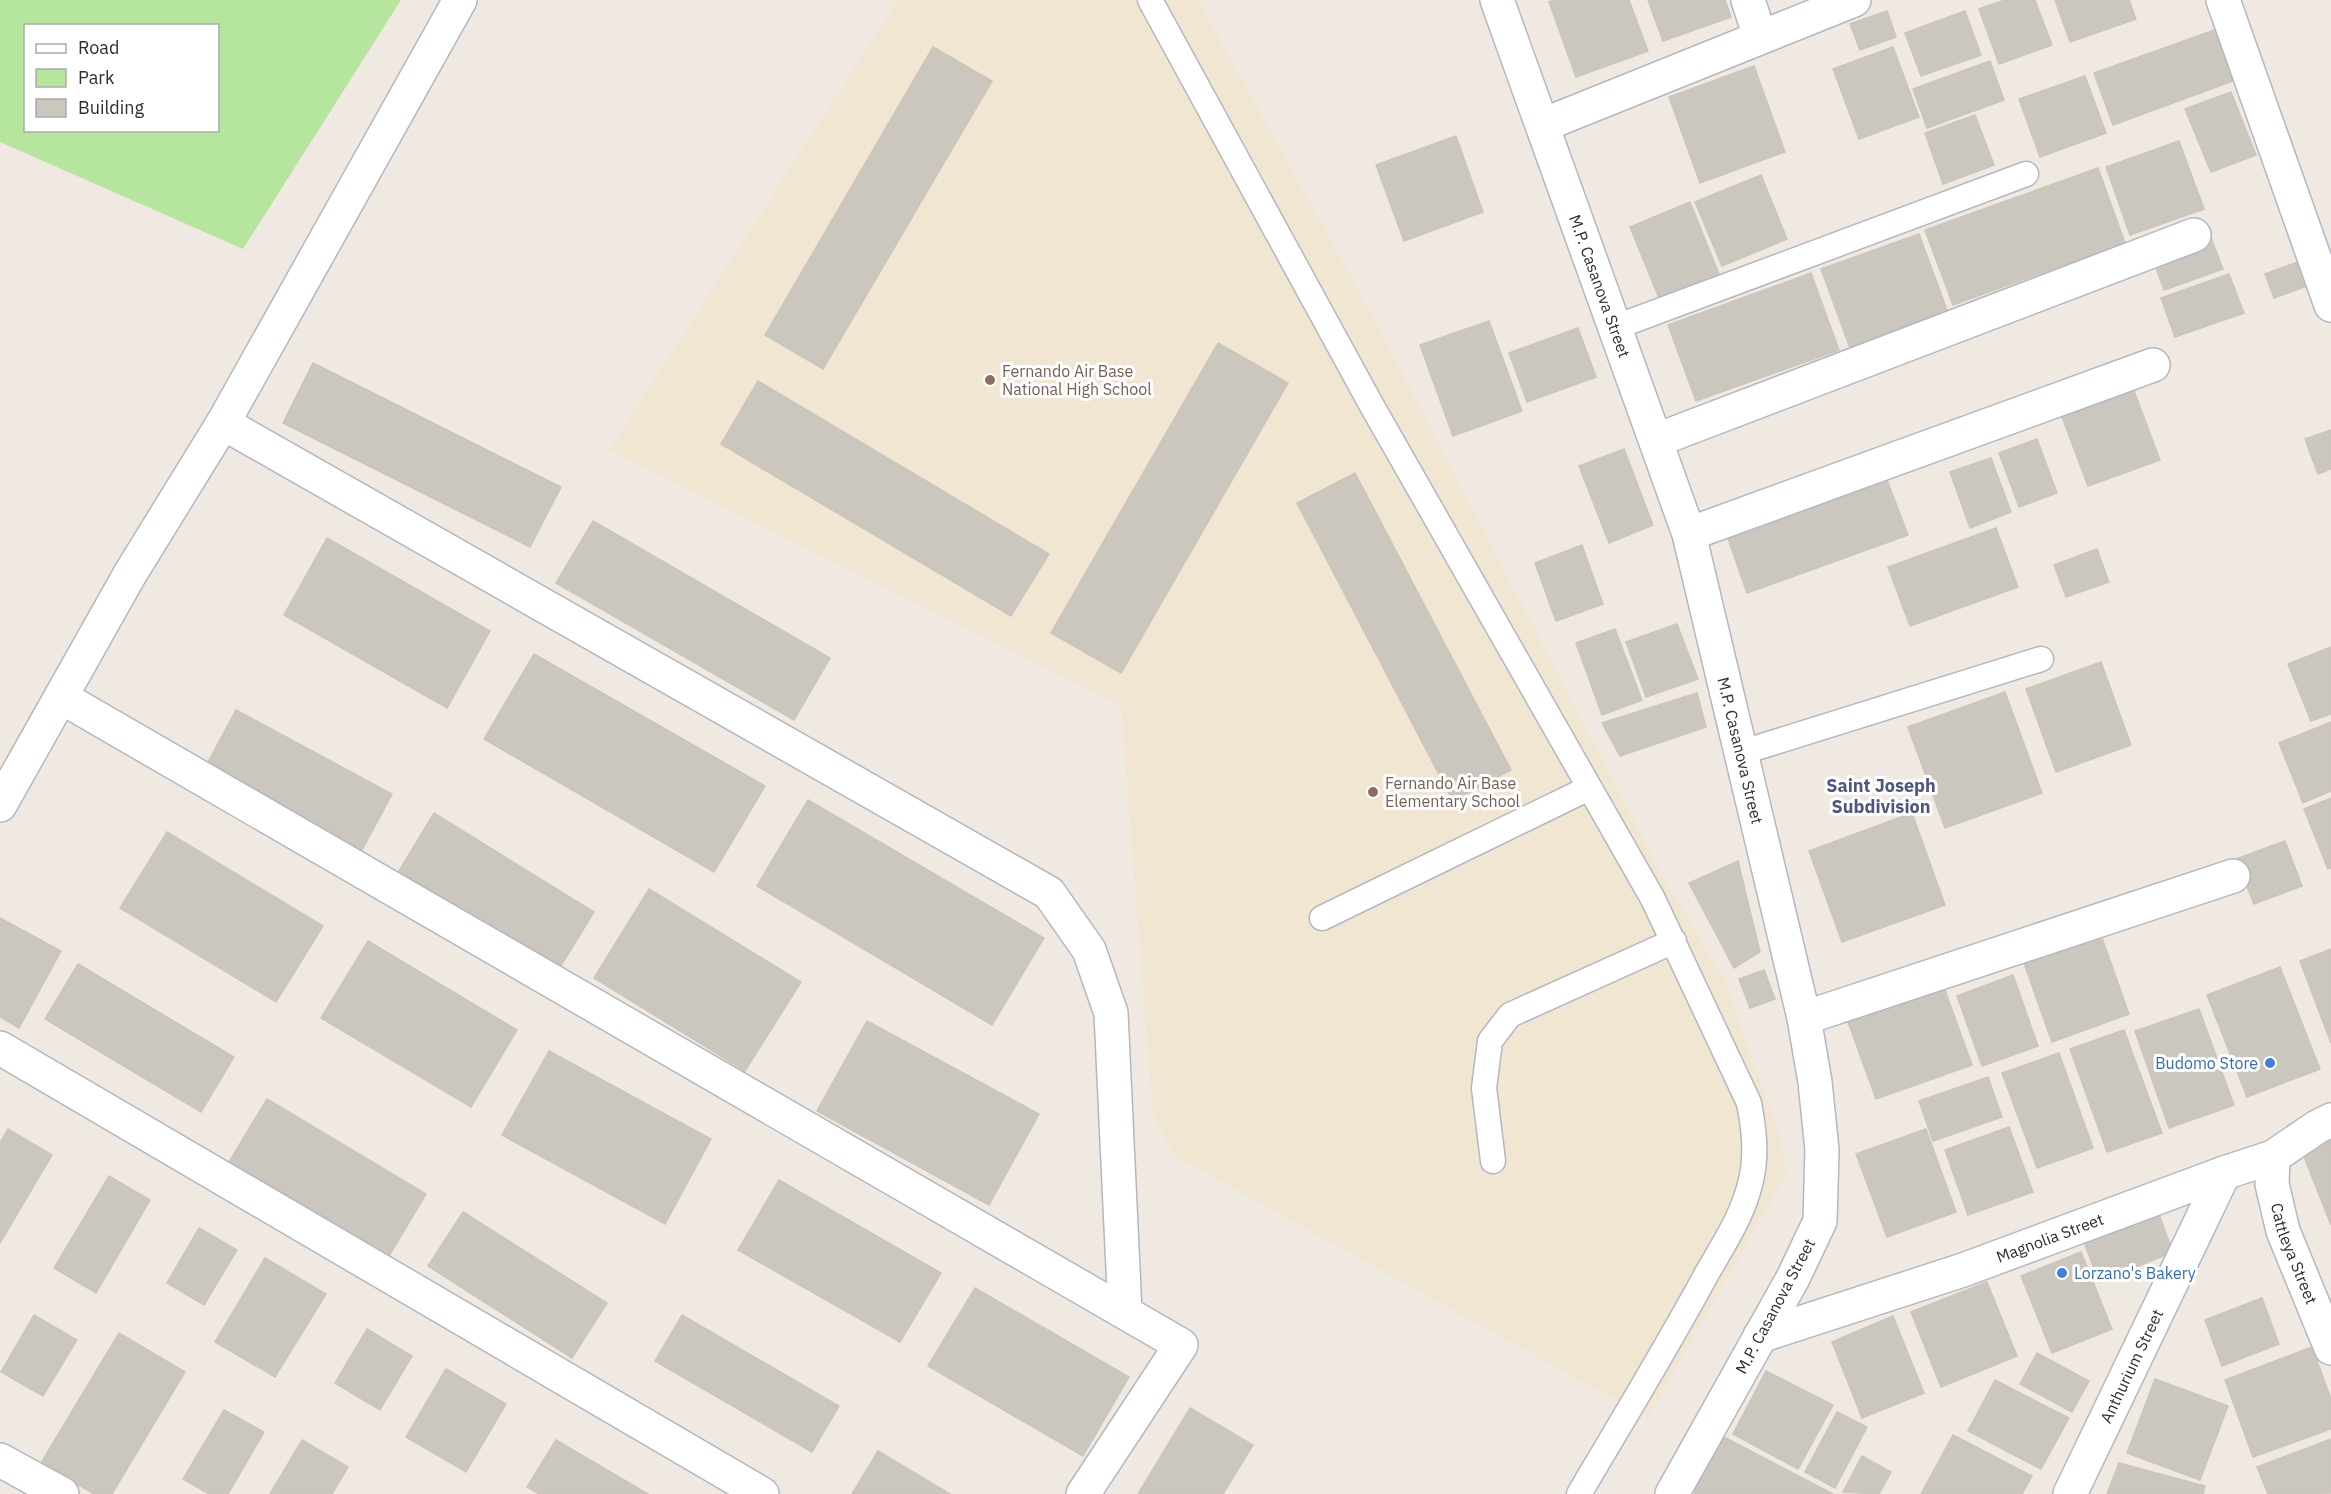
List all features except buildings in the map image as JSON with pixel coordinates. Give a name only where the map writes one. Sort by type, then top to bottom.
[{"type":"street","points":[[0,805],[130,574],[223,423],[460,0]]},
{"type":"street","name":"M.P. Casanova Street","points":[[1497,0],[1689,534],[1804,1018],[1815,1082],[1822,1150],[1820,1221],[1793,1278],[1672,1494]]},
{"type":"street","points":[[1748,0],[1760,37]]},
{"type":"street","points":[[1543,125],[1854,0]]},
{"type":"street","points":[[2223,0],[2331,305]]},
{"type":"street","points":[[1657,440],[2194,236]]},
{"type":"street","points":[[1689,534],[2153,364]]},
{"type":"street","points":[[223,423],[1049,893],[1089,950],[1112,1012],[1125,1312]]},
{"type":"street","points":[[61,697],[1181,1345],[1083,1494]]},
{"type":"street","points":[[1804,1018],[2234,876]]},
{"type":"street","points":[[0,1048],[762,1494]]},
{"type":"street","name":"Magnolia Street","points":[[1760,1336],[1964,1270],[2224,1173],[2273,1157],[2317,1126],[2331,1120]]},
{"type":"street","name":"Cattleya Street","points":[[2273,1157],[2272,1184],[2283,1231],[2331,1348]]},
{"type":"street","name":"Anthurium Street","points":[[2070,1494],[2224,1173]]},
{"type":"street","points":[[0,1460],[62,1494]]},
{"type":"lane","points":[[1150,0],[1372,406],[1653,899],[1749,1103],[1754,1130],[1755,1155],[1751,1182],[1741,1211],[1678,1328],[1580,1494]]},
{"type":"lane","points":[[1616,327],[2026,174]]},
{"type":"lane","points":[[1740,753],[2041,659]]},
{"type":"lane","points":[[1322,918],[1589,788]]},
{"type":"lane","points":[[1493,1161],[1484,1088],[1490,1041],[1510,1015],[1674,940]]},
{"type":"shaded area","points":[[898,0],[1198,0],[1369,309],[1664,879],[1725,981],[1780,1138],[1787,1173],[1648,1418],[1175,1156],[1153,1115],[1121,705],[609,450]]},
{"type":"green space","points":[[0,0],[401,0],[243,249],[0,142]]},
{"type":"place","name":"Fernando Air Base National High School","points":[[990,380]]},
{"type":"place","name":"Fernando Air Base Elementary School","points":[[1373,792]]},
{"type":"place","name":"Budomo Store","points":[[2270,1063]]},
{"type":"place","name":"Lorzano's Bakery","points":[[2062,1273]]},
{"type":"district","name":"Saint Joseph Subdivision","points":[[1881,796]]}]
